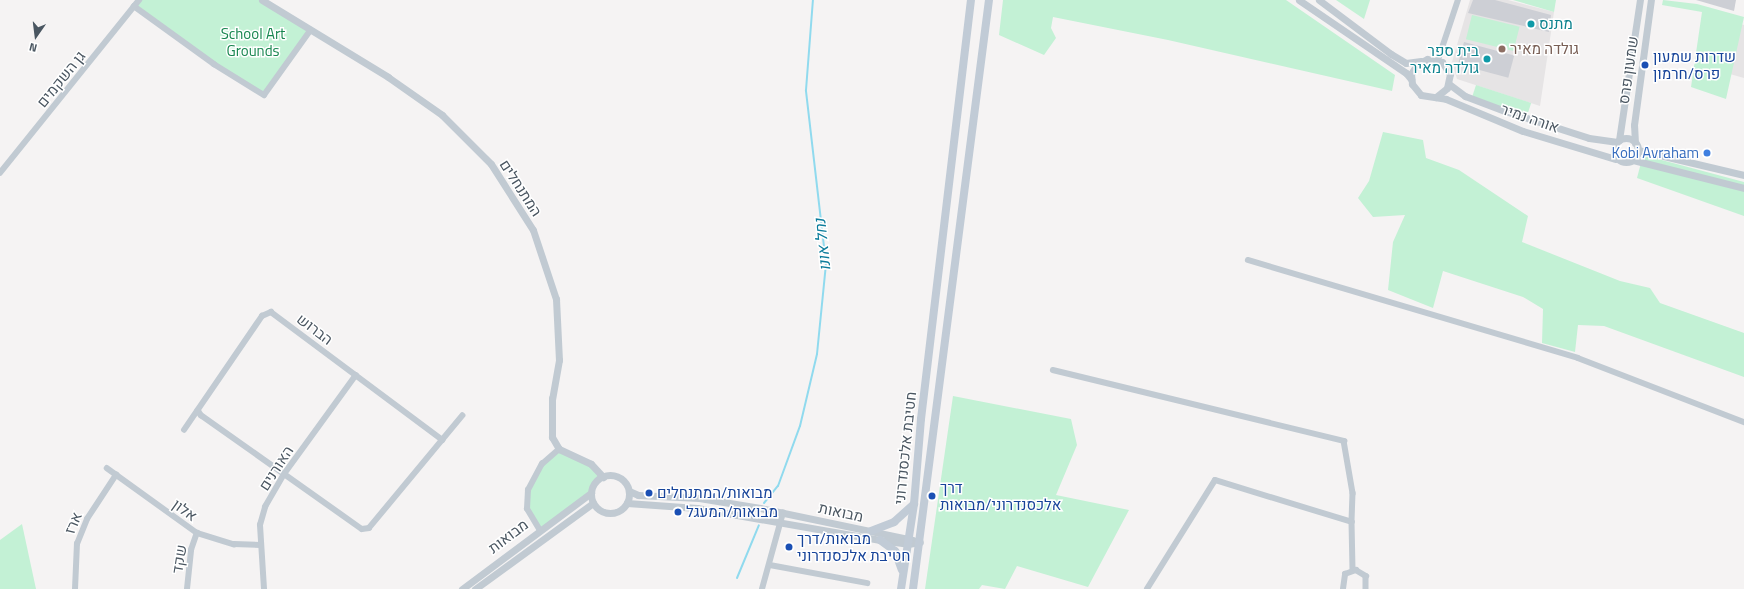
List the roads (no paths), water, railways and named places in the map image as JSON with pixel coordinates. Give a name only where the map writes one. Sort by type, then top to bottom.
[{"type":"main road","name":"חטיבת אלכסנדרוני","points":[[901,589],[914,504],[921,419],[936,311],[971,0]]},
{"type":"main road","name":"חטיבת אלכסנדרוני","points":[[913,589],[950,314],[989,0]]},
{"type":"main road","points":[[871,531],[894,522],[914,504]]},
{"type":"main road","points":[[880,540],[895,551],[903,574]]},
{"type":"street","name":"גן השקמים","points":[[0,173],[139,0]]},
{"type":"street","name":"המתנחלים","points":[[262,0],[310,31],[388,77],[442,115],[491,164],[533,230],[556,299],[559,360],[551,427],[552,437],[559,449]]},
{"type":"street","points":[[1299,0],[1411,79],[1417,92],[1426,97],[1436,97],[1449,84],[1448,70],[1438,60],[1406,63],[1390,54],[1319,0]]},
{"type":"street","points":[[1438,60],[1458,0]]},
{"type":"street","name":"שמעון פרס","points":[[1618,141],[1640,0]]},
{"type":"street","name":"שמעון פרס","points":[[1635,143],[1634,125],[1651,0]]},
{"type":"street","points":[[134,6],[214,64],[264,95],[310,31]]},
{"type":"street","points":[[1411,79],[1413,69],[1421,61]]},
{"type":"street","name":"אורה נמיר","points":[[1449,84],[1465,96],[1505,111],[1589,138],[1618,141]]},
{"type":"street","name":"אורה נמיר","points":[[1436,97],[1523,131],[1616,159]]},
{"type":"street","points":[[1633,160],[1638,150],[1635,143],[1630,139],[1618,141],[1613,149],[1616,159],[1623,163],[1633,160],[1744,188]]},
{"type":"street","points":[[1638,150],[1744,175]]},
{"type":"street","points":[[1248,260],[1578,358],[1744,422]]},
{"type":"street","name":"הברוש","points":[[184,430],[262,316],[271,312],[443,440]]},
{"type":"street","points":[[1053,370],[1344,440],[1354,493],[1352,522],[1353,570]]},
{"type":"street","name":"האורנים","points":[[264,589],[260,545],[260,524],[265,506],[284,474],[356,375]]},
{"type":"street","points":[[198,410],[201,415],[362,529],[369,528],[462,416]]},
{"type":"street","points":[[539,529],[527,509],[528,490],[542,464],[559,449],[591,464],[603,477]]},
{"type":"street","name":"אלון","points":[[107,468],[196,534],[234,544],[260,545]]},
{"type":"street","name":"ארז","points":[[75,589],[77,544],[87,519],[116,475]]},
{"type":"street","points":[[603,477],[619,478],[629,491],[627,504],[613,513],[602,511],[593,503],[591,493],[596,482],[603,477]]},
{"type":"street","points":[[1147,589],[1215,480],[1352,522]]},
{"type":"street","name":"מבואות","points":[[629,491],[638,495],[699,498],[783,513],[871,531],[908,541]]},
{"type":"street","name":"מבואות","points":[[462,589],[539,529],[591,493]]},
{"type":"street","name":"מבואות","points":[[475,589],[593,503]]},
{"type":"street","name":"מבואות","points":[[627,504],[697,508],[880,540],[920,542]]},
{"type":"street","points":[[762,589],[770,565],[783,513]]},
{"type":"street","name":"שקד","points":[[187,589],[191,550],[196,534]]},
{"type":"street","points":[[770,565],[867,583]]},
{"type":"street","points":[[1353,570],[1366,576],[1367,589]]},
{"type":"street","points":[[1343,589],[1342,578],[1353,570]]},
{"type":"waterway","name":"נחל אונו","points":[[764,503],[778,486],[800,426],[817,354],[826,264],[806,90],[813,0]]},
{"type":"waterway","name":"נחל אונו","points":[[737,578],[759,525]]},
{"type":"place","name":"מתנס","points":[[1531,24]]},
{"type":"place","name":"גולדה מאיר","points":[[1502,49]]},
{"type":"place","name":"בית ספר גולדה מאיר","points":[[1487,59]]},
{"type":"place","name":"שדרות שמעון פרס/חרמון","points":[[1645,65]]},
{"type":"place","name":"Kobi Avraham","points":[[1707,153]]},
{"type":"place","name":"מבואות/המתנחלים","points":[[649,493]]},
{"type":"place","name":"דרך אלכסנדרוני/מבואות","points":[[932,496]]},
{"type":"place","name":"מבואות/המעגל","points":[[678,512]]},
{"type":"place","name":"מבואות/דרך חטיבת אלכסנדרוני","points":[[789,547]]},
{"type":"park label","name":"School Art Grounds","points":[[253,42]]}]
